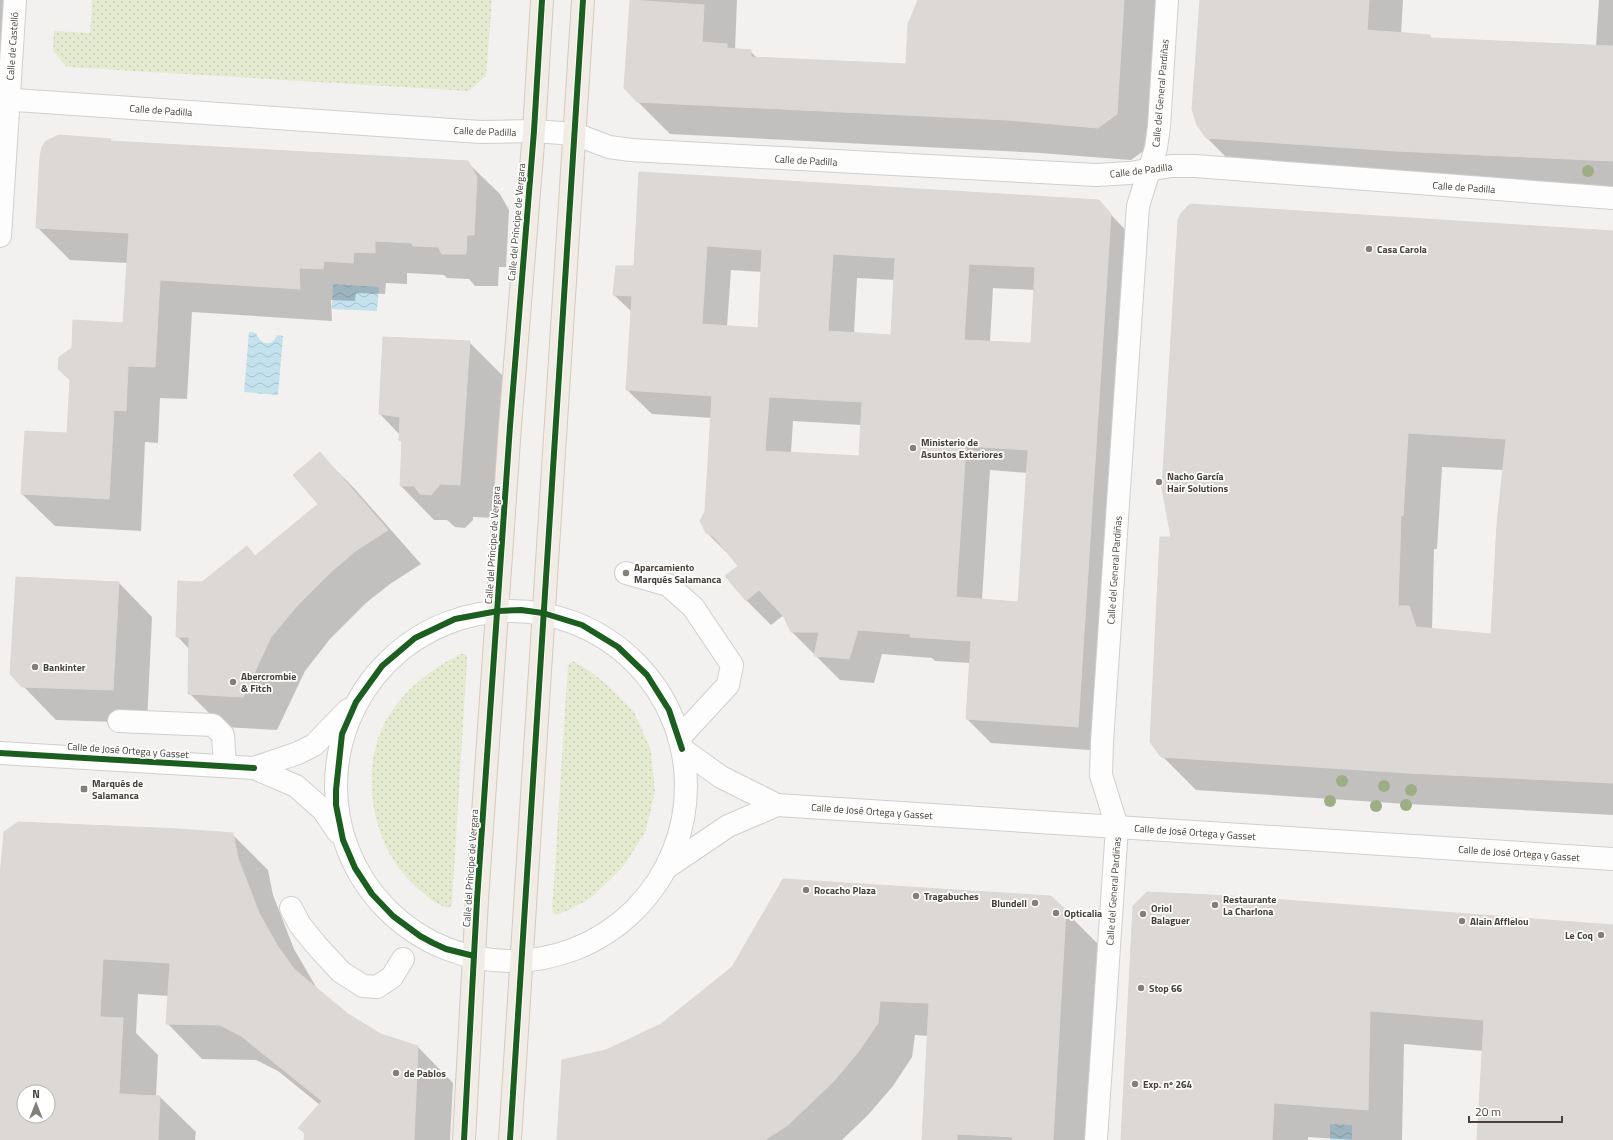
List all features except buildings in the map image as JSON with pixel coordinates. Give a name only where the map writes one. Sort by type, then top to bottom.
[{"type":"main road","name":"Calle del Príncipe de Vergara","points":[[464,1140],[474,956],[510,426],[534,131],[542,0]]},
{"type":"main road","points":[[510,1140],[583,0]]},
{"type":"street","name":"Calle de Castelló","points":[[0,236],[4,99],[15,0]]},
{"type":"street","name":"Calle del General Pardiñas","points":[[1096,1140],[1117,827],[1101,775],[1102,742],[1138,206],[1156,148],[1159,126],[1168,0]]},
{"type":"street","name":"Calle de Padilla","points":[[4,99],[481,132],[534,131],[574,134],[609,147],[631,150],[1096,175],[1130,173],[1171,166],[1194,166],[1613,198]]},
{"type":"street","points":[[626,572],[668,585],[693,607],[732,665],[728,685],[680,743]]},
{"type":"street","points":[[521,610],[543,614],[582,625],[618,647],[647,675],[669,710],[680,743],[686,779],[685,810],[678,839],[666,868],[646,897],[620,922],[590,942],[557,955],[521,960],[498,960],[446,949],[426,940],[393,916],[372,894],[355,868],[343,840],[336,805],[336,790],[342,734],[356,702],[382,666],[415,638],[455,619],[498,611],[521,610]]},
{"type":"street","name":"Calle de José Ortega y Gasset","points":[[254,768],[298,754],[314,745],[356,702]]},
{"type":"street","points":[[119,721],[213,726],[223,735],[226,766]]},
{"type":"street","name":"Calle de José Ortega y Gasset","points":[[680,743],[722,777],[777,805],[1613,859]]},
{"type":"street","name":"Calle de José Ortega y Gasset","points":[[0,752],[254,768],[296,786],[323,810],[343,840]]},
{"type":"street","name":"Calle de José Ortega y Gasset","points":[[666,868],[728,826],[777,805]]},
{"type":"street","points":[[291,908],[300,925],[321,952],[341,972],[363,986],[377,987],[392,977],[403,959]]},
{"type":"green space","points":[[92,0],[492,0],[486,76],[469,91],[67,67],[53,51],[54,31],[90,33]]},
{"type":"green space","points":[[461,654],[467,656],[467,660],[452,904],[449,908],[438,904],[421,891],[407,878],[394,862],[384,843],[377,822],[373,800],[372,778],[374,757],[379,736],[388,717],[402,697],[420,680]]},
{"type":"green space","points":[[573,661],[605,683],[634,712],[651,750],[655,792],[645,833],[622,868],[592,897],[573,908],[556,915],[552,911],[568,665]]},
{"type":"water","points":[[333,284],[379,287],[377,311],[332,309]]},
{"type":"water","points":[[249,332],[256,333],[260,340],[266,343],[272,342],[277,335],[283,336],[278,395],[244,392]]},
{"type":"water","points":[[1330,1124],[1352,1125],[1352,1140],[1330,1140]]},
{"type":"cycle path","points":[[464,1140],[477,900],[510,426],[534,131],[542,0]]},
{"type":"cycle path","points":[[510,1140],[583,0]]},
{"type":"cycle path","points":[[474,956],[446,949],[433,943],[420,936],[393,916],[372,894],[355,868],[343,840],[336,805],[336,790],[342,734],[356,702],[382,666],[415,638],[455,619],[498,611],[521,610],[543,613],[582,625],[618,647],[647,675],[669,710],[682,749]]},
{"type":"cycle path","points":[[0,753],[254,768]]},
{"type":"place","name":"Casa Carola","points":[[1369,249]]},
{"type":"place","name":"Ministerio de Asuntos Exteriores","points":[[913,448]]},
{"type":"place","name":"Nacho García Hair Solutions","points":[[1159,482]]},
{"type":"place","name":"Aparcamiento Marqués Salamanca","points":[[626,573]]},
{"type":"place","name":"Bankinter","points":[[35,667]]},
{"type":"place","name":"Abercrombie & Fitch","points":[[233,682]]},
{"type":"place","name":"Marqués de Salamanca","points":[[84,789]]},
{"type":"place","name":"Rocacho Plaza","points":[[806,890]]},
{"type":"place","name":"Tragabuches","points":[[916,896]]},
{"type":"place","name":"Blundell","points":[[1035,903]]},
{"type":"place","name":"Restaurante La Charlona","points":[[1215,905]]},
{"type":"place","name":"Opticalia","points":[[1056,913]]},
{"type":"place","name":"Oriol Balaguer","points":[[1143,914]]},
{"type":"place","name":"Alain Afflelou","points":[[1462,921]]},
{"type":"place","name":"Le Coq","points":[[1601,935]]},
{"type":"place","name":"Stop 66","points":[[1141,988]]},
{"type":"place","name":"de Pablos","points":[[396,1073]]},
{"type":"place","name":"Exp. nº 264","points":[[1135,1084]]}]
